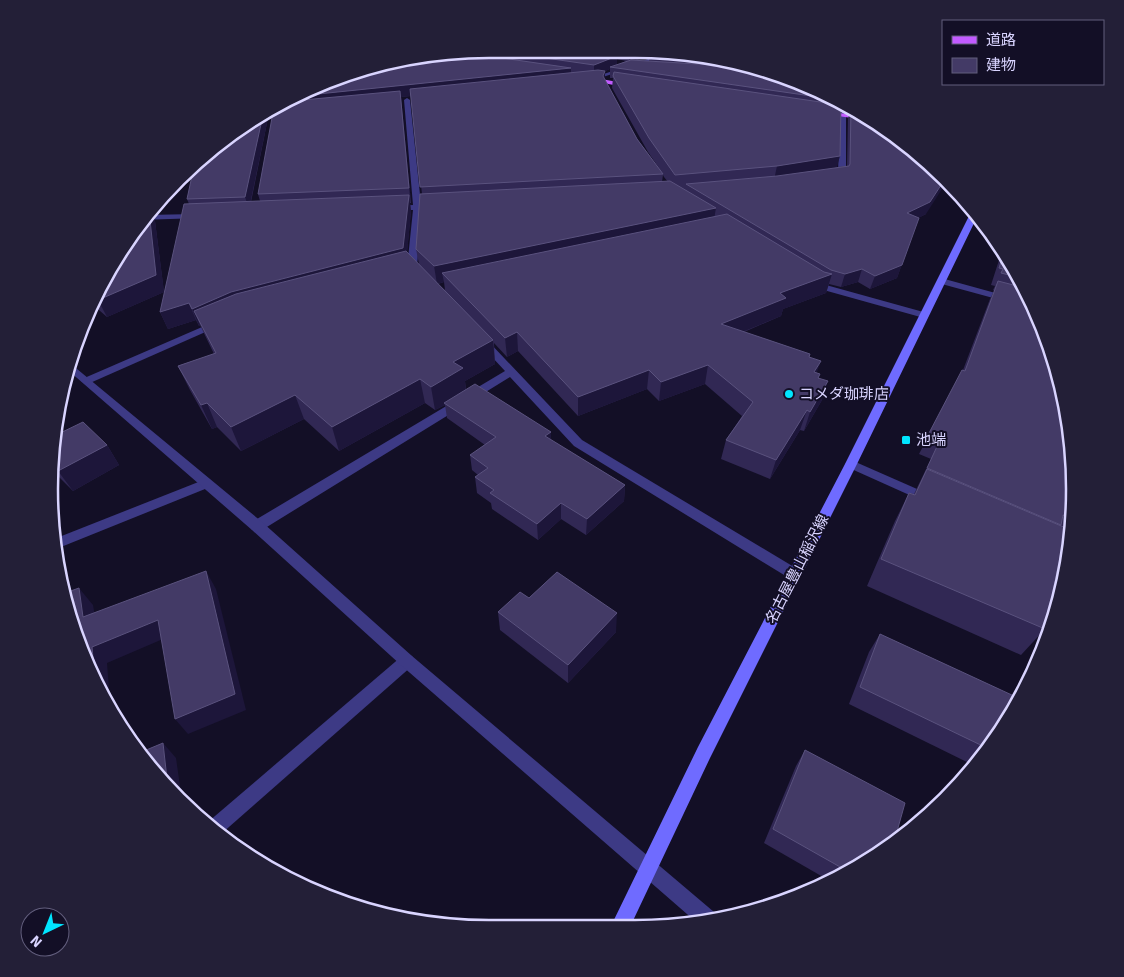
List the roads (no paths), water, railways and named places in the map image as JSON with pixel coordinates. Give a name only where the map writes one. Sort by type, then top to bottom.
[{"type":"main road","points":[[594,80],[608,85],[638,87]]},
{"type":"main road","points":[[814,112],[855,118]]},
{"type":"main road","name":"名古屋豊山稲沢線","points":[[624,920],[648,867],[972,220]]},
{"type":"street","points":[[581,80],[594,80],[655,58]]},
{"type":"street","points":[[620,64],[648,67]]},
{"type":"street","points":[[407,100],[417,208],[407,270],[426,282]]},
{"type":"street","points":[[275,114],[293,112]]},
{"type":"street","points":[[824,177],[842,174],[845,112]]},
{"type":"street","points":[[272,123],[274,115]]},
{"type":"street","points":[[388,208],[446,206]]},
{"type":"street","points":[[154,217],[208,215]]},
{"type":"street","points":[[807,277],[824,287],[924,315]]},
{"type":"street","points":[[941,281],[1025,304]]},
{"type":"street","points":[[86,381],[222,321]]},
{"type":"street","points":[[479,337],[578,443],[794,574]]},
{"type":"street","points":[[74,370],[257,526],[407,661],[702,914]]},
{"type":"street","points":[[257,526],[511,372]]},
{"type":"street","points":[[851,464],[941,504]]},
{"type":"street","points":[[61,542],[206,484]]},
{"type":"street","points":[[1031,544],[1061,557]]},
{"type":"street","points":[[218,824],[407,661]]},
{"type":"place","name":"コメダ珈琲店","points":[[789,394]]},
{"type":"place","name":"池端","points":[[906,440]]}]
